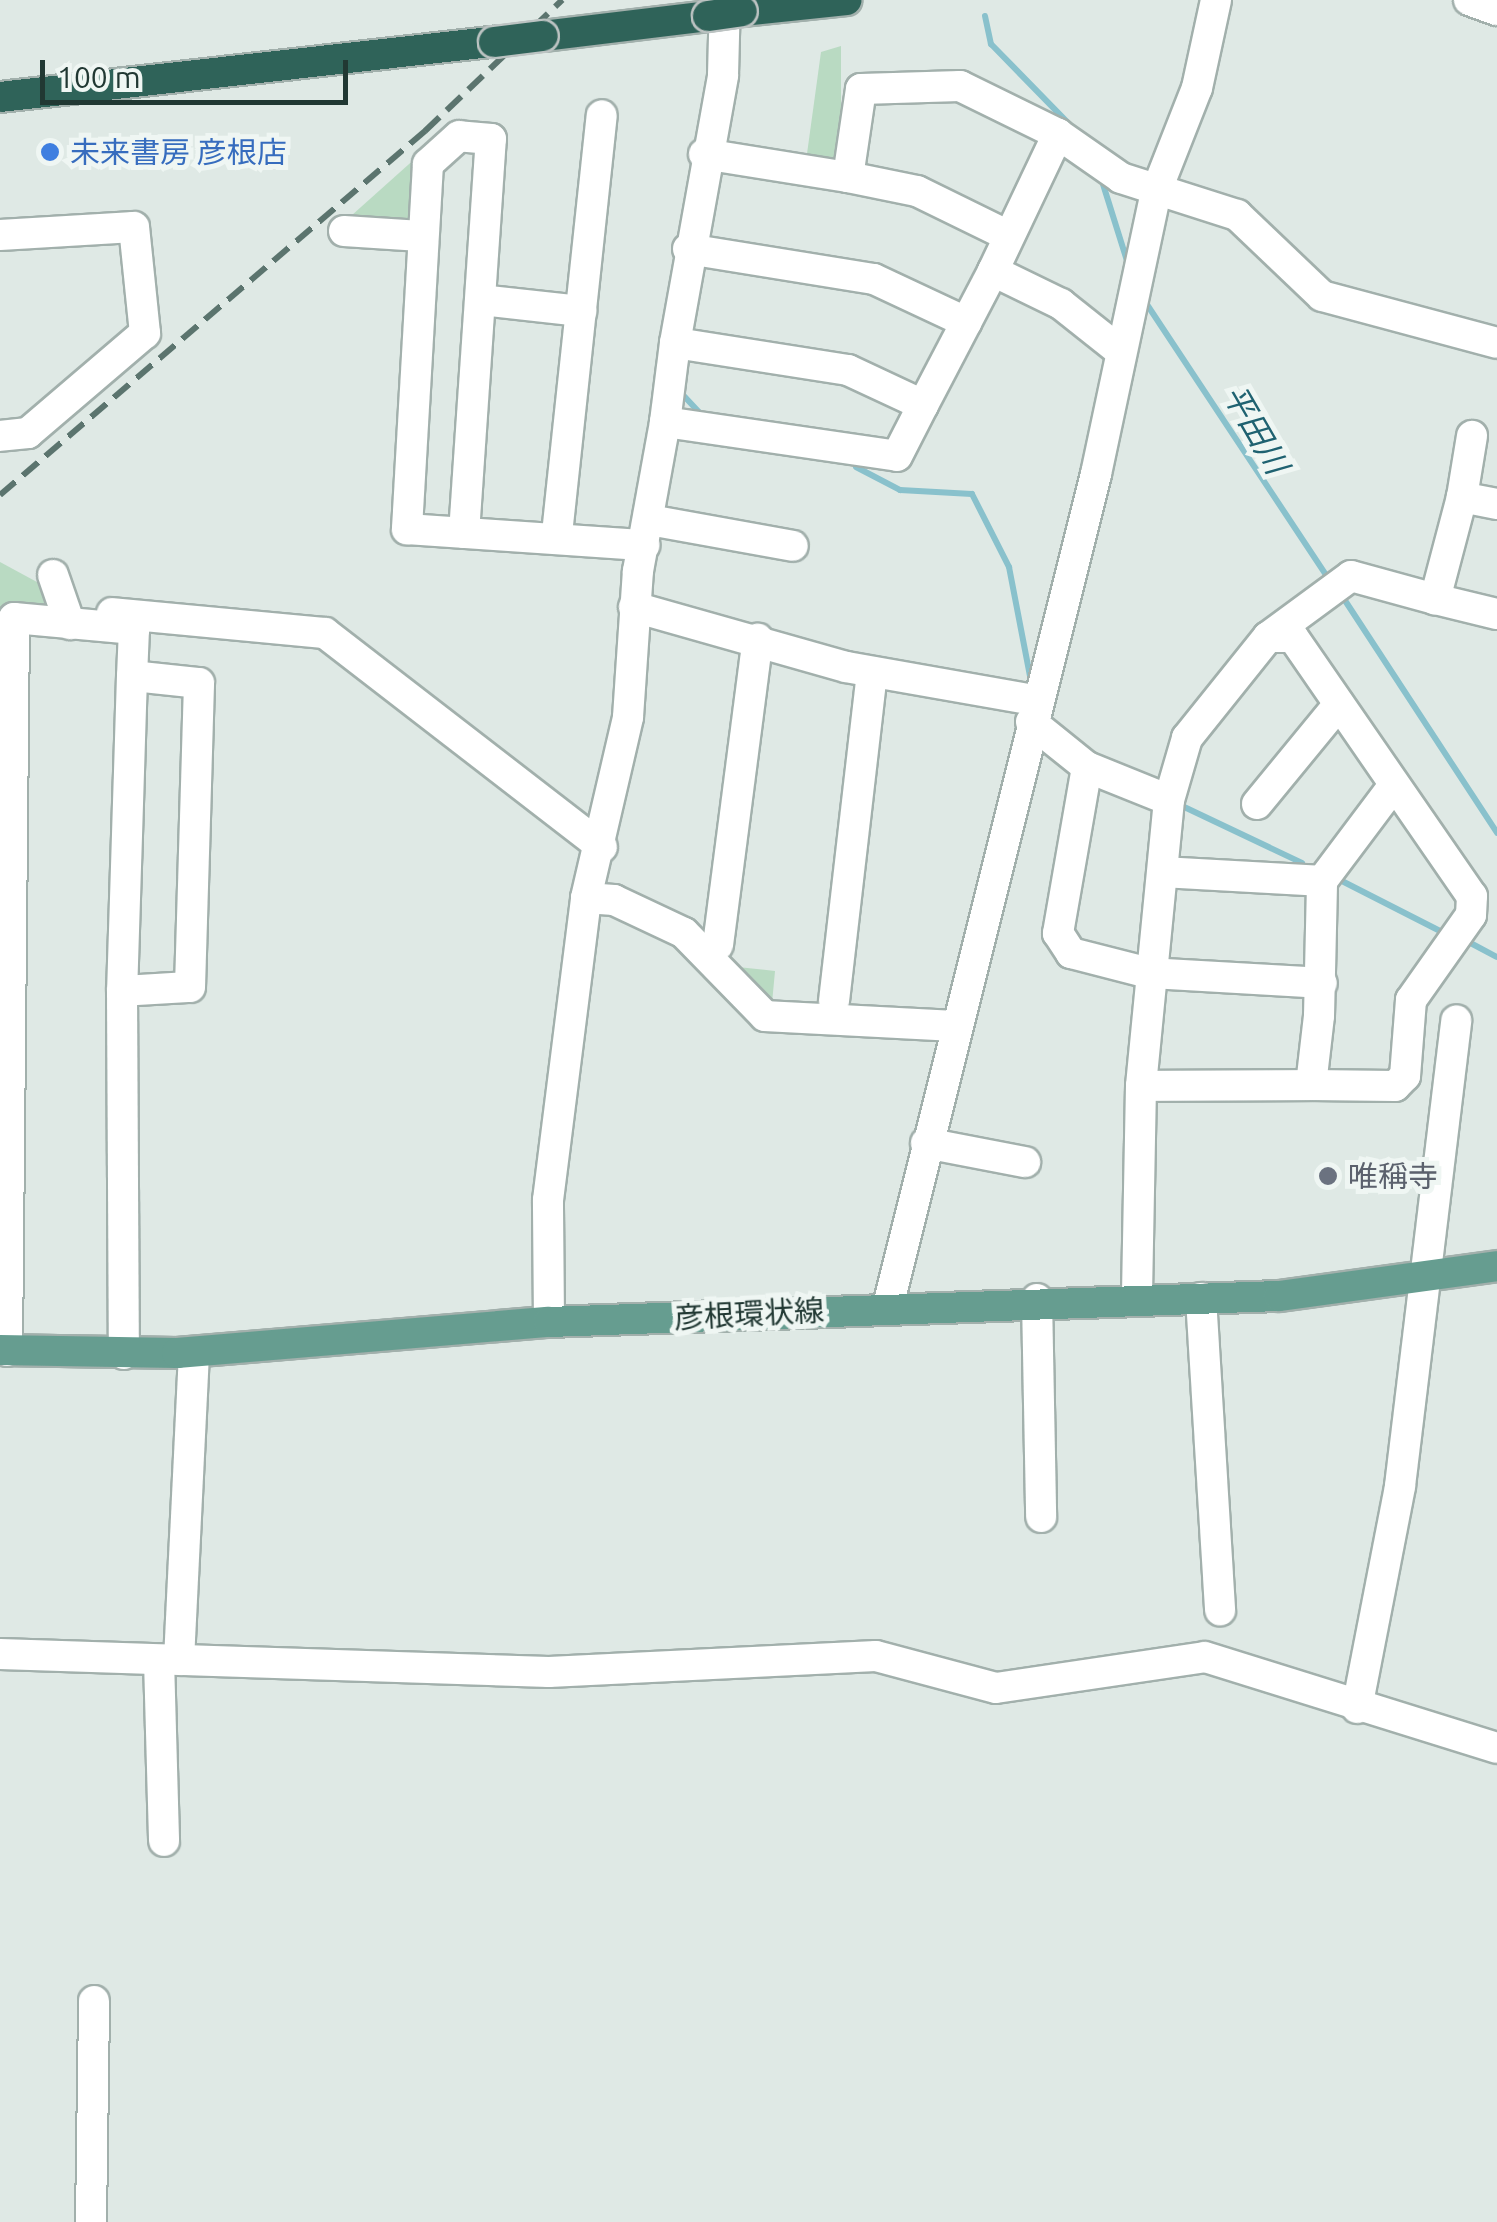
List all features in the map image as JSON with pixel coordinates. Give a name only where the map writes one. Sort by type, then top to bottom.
[{"type":"highway","points":[[0,98],[544,36],[725,9],[846,0]]},
{"type":"main road","name":"彦根環状線","points":[[4,1350],[194,1352],[548,1322],[1036,1300],[1201,1298],[1428,1280],[1497,1266]]},
{"type":"street","points":[[888,1306],[1156,192],[1197,88],[1216,0]]},
{"type":"street","points":[[1469,0],[1497,10]]},
{"type":"street","points":[[548,1322],[548,1200],[586,898],[602,848],[628,717],[634,607],[665,422],[688,249],[722,75],[725,9]]},
{"type":"street","points":[[848,177],[861,89],[960,86],[1058,134],[1156,192],[1237,214],[1322,296],[1497,343]]},
{"type":"street","points":[[556,534],[602,115]]},
{"type":"street","points":[[665,422],[897,456],[1058,134]]},
{"type":"street","points":[[464,532],[491,140],[459,136],[428,164],[407,529],[464,532],[556,534],[646,533],[794,546]]},
{"type":"street","points":[[704,154],[917,191],[1009,236]]},
{"type":"street","points":[[0,235],[134,227],[145,333],[28,433],[0,436]]},
{"type":"street","points":[[344,231],[421,236]]},
{"type":"street","points":[[688,249],[874,280],[966,322]]},
{"type":"street","points":[[992,271],[1061,304],[1120,351]]},
{"type":"street","points":[[480,300],[581,310]]},
{"type":"street","points":[[675,343],[848,370],[923,405]]},
{"type":"street","points":[[1436,599],[1462,497],[1472,436]]},
{"type":"street","points":[[1462,497],[1497,504]]},
{"type":"street","points":[[53,575],[70,616]]},
{"type":"street","points":[[1137,1298],[1141,1086],[1149,973],[1169,800],[1187,738],[1268,638],[1351,576],[1497,614]]},
{"type":"street","points":[[634,607],[1032,711],[1087,767],[1169,800]]},
{"type":"street","points":[[4,1350],[7,618],[70,616],[312,628],[466,736],[602,848]]},
{"type":"street","points":[[70,616],[134,630],[122,990],[124,1354]]},
{"type":"street","points":[[1141,1086],[1395,1086],[1405,1076],[1411,1000],[1471,915],[1472,896],[1297,640],[1268,638]]},
{"type":"street","points":[[718,946],[758,639]]},
{"type":"street","points":[[834,1001],[872,672]]},
{"type":"street","points":[[122,990],[190,987],[199,683],[132,676]]},
{"type":"street","points":[[1256,804],[1340,704]]},
{"type":"street","points":[[1087,767],[1058,933],[1071,953],[1149,973],[1322,983]]},
{"type":"street","points":[[1311,1085],[1322,983],[1322,881],[1394,784]]},
{"type":"street","points":[[1163,872],[1322,881]]},
{"type":"street","points":[[586,898],[614,900],[684,933],[765,1016],[955,1026]]},
{"type":"street","points":[[1357,1708],[1428,1280],[1456,1020]]},
{"type":"street","points":[[926,1143],[1025,1162]]},
{"type":"street","points":[[1201,1298],[1220,1610]]},
{"type":"street","points":[[1036,1300],[1041,1518]]},
{"type":"street","points":[[164,1841],[169,1660],[194,1352]]},
{"type":"street","points":[[0,1654],[549,1672],[876,1656],[996,1688],[1206,1656],[1357,1708],[1497,1748]]},
{"type":"street","points":[[91,2222],[94,2001]]},
{"type":"green space","points":[[841,46],[841,152],[824,165],[806,161],[821,52]]},
{"type":"green space","points":[[418,156],[415,212],[401,226],[342,224]]},
{"type":"green space","points":[[0,562],[48,588],[59,615],[0,607]]},
{"type":"green space","points":[[728,966],[775,971],[771,1014]]},
{"type":"waterway","name":"平田川","points":[[985,16],[991,44],[1074,129]]},
{"type":"waterway","name":"平田川","points":[[1102,181],[1128,264]]},
{"type":"waterway","name":"平田川","points":[[1144,300],[1329,580]]},
{"type":"waterway","points":[[683,395],[699,412]]},
{"type":"waterway","points":[[856,467],[900,490],[972,494],[1009,567],[1031,681]]},
{"type":"waterway","name":"平田川","points":[[1346,602],[1497,833]]},
{"type":"waterway","points":[[1180,805],[1302,863]]},
{"type":"waterway","points":[[1338,879],[1440,931]]},
{"type":"waterway","points":[[1463,939],[1497,957]]},
{"type":"railway","points":[[0,495],[425,131],[562,0]]},
{"type":"place","name":"未来書房 彦根店","points":[[50,152]]},
{"type":"place","name":"唯稱寺","points":[[1328,1176]]}]
